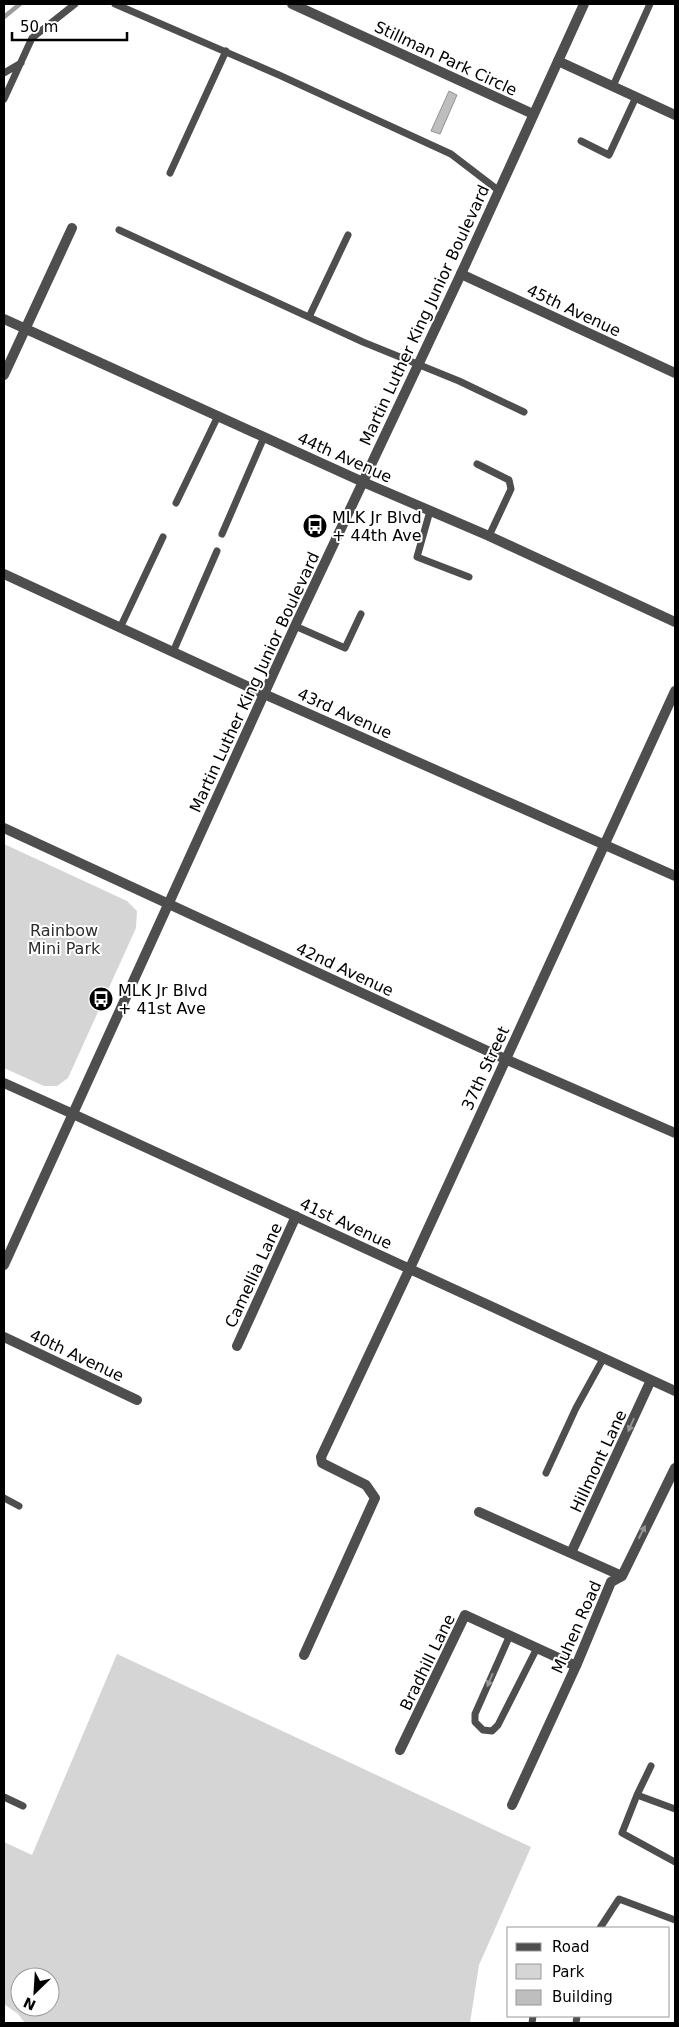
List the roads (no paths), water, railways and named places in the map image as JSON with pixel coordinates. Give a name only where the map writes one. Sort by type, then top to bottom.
[{"type":"street","name":"Stillman Park Circle","points":[[292,4],[533,114]]},
{"type":"street","name":"Martin Luther King Junior Boulevard","points":[[4,1266],[295,626],[461,274],[584,4]]},
{"type":"street","points":[[558,61],[675,115]]},
{"type":"street","points":[[4,376],[72,228]]},
{"type":"street","name":"45th Avenue","points":[[461,274],[675,373]]},
{"type":"street","name":"44th Avenue","points":[[4,319],[363,482],[489,536],[675,622]]},
{"type":"street","name":"43rd Avenue","points":[[4,574],[264,694],[675,876]]},
{"type":"street","name":"37th Street","points":[[304,1655],[375,1498],[366,1484],[322,1463],[321,1457],[675,692]]},
{"type":"street","name":"42nd Avenue","points":[[4,828],[505,1059],[675,1133]]},
{"type":"street","name":"41st Avenue","points":[[4,1083],[410,1268],[675,1392]]},
{"type":"street","name":"Camellia Lane","points":[[237,1346],[296,1216]]},
{"type":"street","name":"40th Avenue","points":[[4,1337],[137,1400]]},
{"type":"street","name":"Hillmont Lane","points":[[571,1553],[651,1380]]},
{"type":"street","name":"Muhen Road","points":[[512,1805],[576,1666],[611,1582],[622,1576],[675,1468]]},
{"type":"street","points":[[478,1512],[622,1576]]},
{"type":"street","name":"Bradhill Lane","points":[[400,1750],[464,1615],[576,1666]]},
{"type":"lane","points":[[4,99],[32,38],[75,4]]},
{"type":"lane","points":[[116,4],[226,51],[451,154],[498,190]]},
{"type":"lane","points":[[613,86],[650,4]]},
{"type":"lane","points":[[170,173],[226,51]]},
{"type":"lane","points":[[4,72],[21,62]]},
{"type":"lane","points":[[580,141],[609,154],[636,97]]},
{"type":"lane","points":[[119,230],[363,342],[418,364],[524,412]]},
{"type":"lane","points":[[309,317],[348,235]]},
{"type":"lane","points":[[176,504],[218,416]]},
{"type":"lane","points":[[222,534],[264,437]]},
{"type":"lane","points":[[477,464],[509,480],[511,489],[489,536]]},
{"type":"lane","points":[[430,511],[417,556],[469,577]]},
{"type":"lane","points":[[120,628],[163,538]]},
{"type":"lane","points":[[173,652],[217,551]]},
{"type":"lane","points":[[295,626],[346,648],[362,614]]},
{"type":"lane","points":[[546,1473],[576,1408],[603,1359]]},
{"type":"lane","points":[[4,1498],[19,1506]]},
{"type":"lane","points":[[510,1636],[476,1714],[475,1722],[483,1730],[492,1731],[498,1725],[536,1648]]},
{"type":"lane","points":[[651,1766],[622,1833],[675,1862]]},
{"type":"lane","points":[[637,1795],[675,1809]]},
{"type":"lane","points":[[4,1797],[23,1806]]},
{"type":"lane","points":[[601,1927],[619,1898],[675,1920]]},
{"type":"waterway","points":[[4,17],[20,4]]},
{"type":"place","name":"MLK Jr Blvd + 44th Ave","points":[[315,526]]},
{"type":"place","name":"MLK Jr Blvd + 41st Ave","points":[[101,999]]},
{"type":"park label","name":"Rainbow Mini Park","points":[[64,939]]}]
